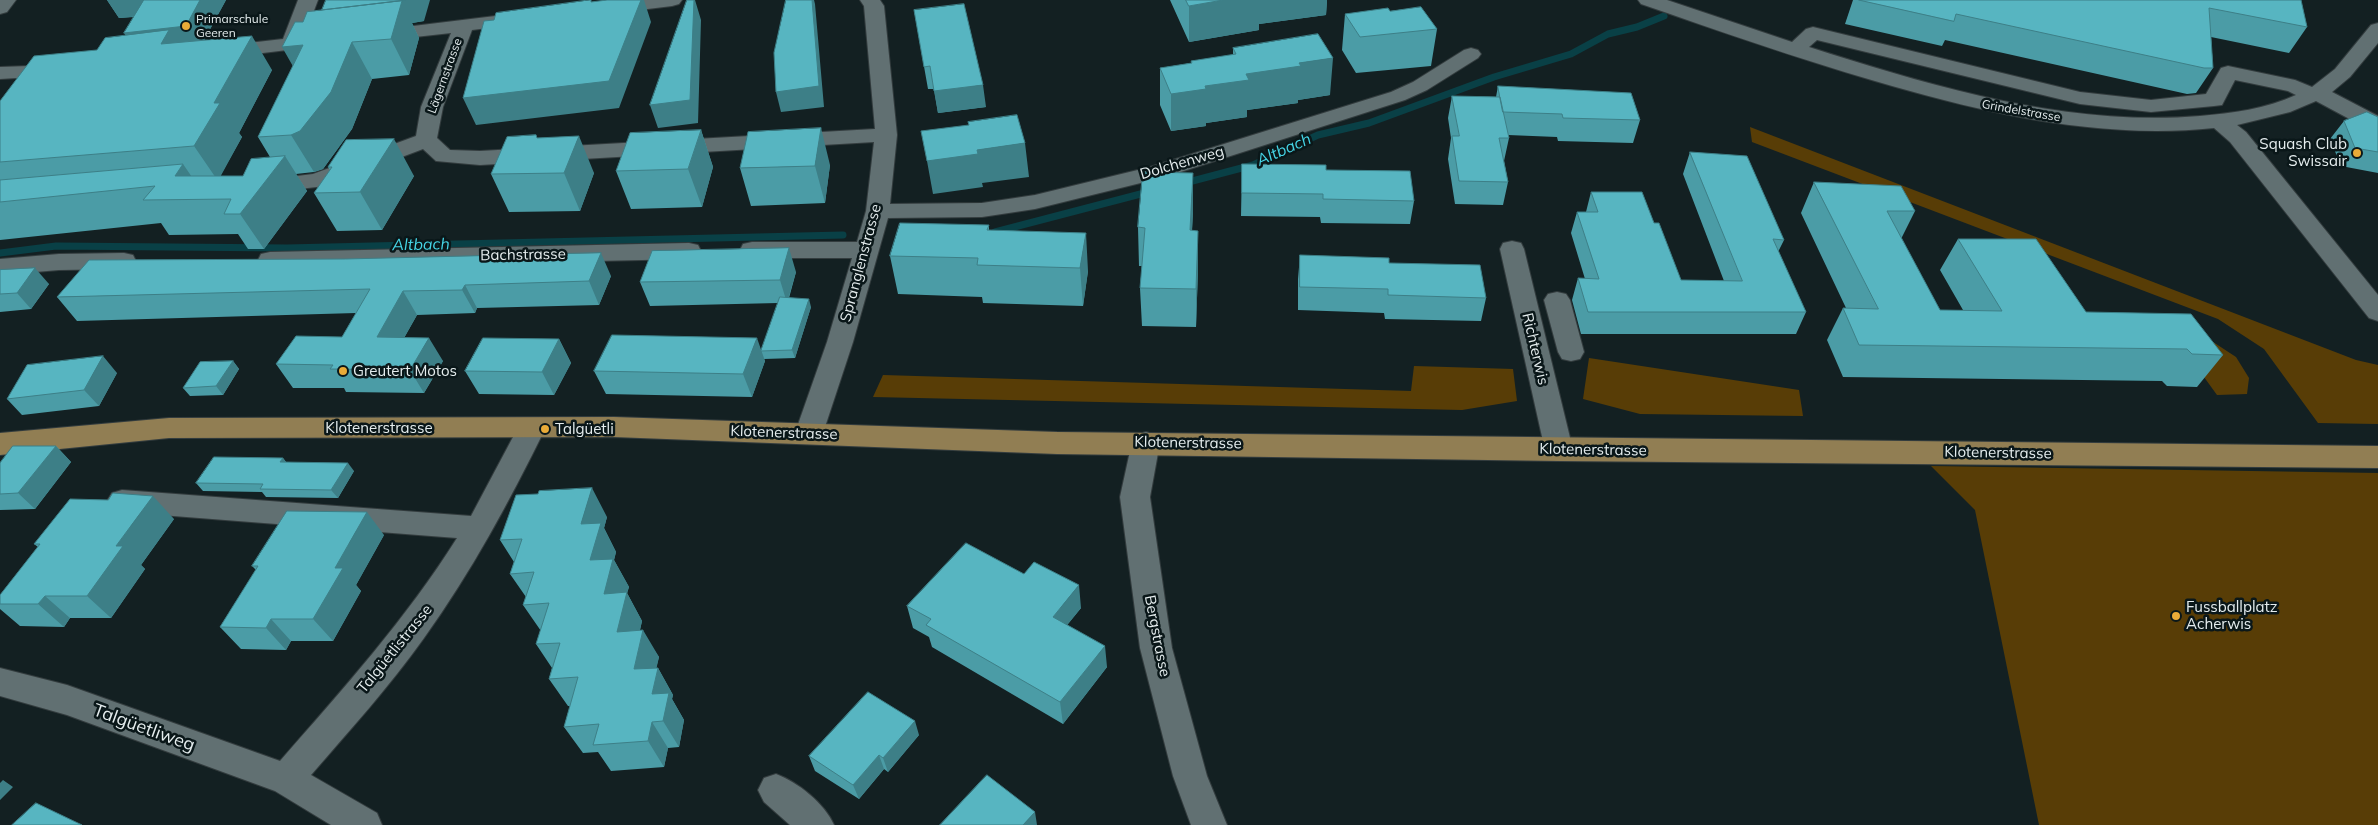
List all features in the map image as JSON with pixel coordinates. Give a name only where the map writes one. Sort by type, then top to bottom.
[{"type":"main road","name":"Klotenerstrasse","points":[[0,444],[169,428],[531,429],[614,427],[1047,442],[1146,442],[1559,450],[2378,457]]},
{"type":"street","points":[[0,8],[6,0]]},
{"type":"street","points":[[292,44],[308,0]]},
{"type":"street","points":[[596,6],[672,0]]},
{"type":"street","name":"Spranglenstrasse","points":[[809,433],[837,349],[878,211],[886,135],[874,6],[870,0]]},
{"type":"street","name":"Grindelstrasse","points":[[1648,0],[1798,51],[1965,100],[2063,119],[2121,123],[2154,124],[2220,121],[2275,110],[2314,94],[2345,71],[2378,29]]},
{"type":"street","points":[[204,55],[541,16]]},
{"type":"street","name":"Lägernstrasse","points":[[426,140],[432,107],[464,26]]},
{"type":"street","points":[[1798,51],[1801,43],[1813,33],[2080,98],[2150,106],[2214,100],[2228,72],[2295,86],[2378,125]]},
{"type":"street","name":"Dolchenweg","points":[[878,211],[997,209],[1034,202],[1157,172],[1398,96],[1420,86],[1471,54]]},
{"type":"street","points":[[0,73],[28,74],[77,69]]},
{"type":"street","points":[[0,91],[28,74]]},
{"type":"street","points":[[2220,121],[2238,137],[2378,312]]},
{"type":"street","points":[[240,188],[318,181],[426,140],[444,156],[480,158],[886,135]]},
{"type":"street","name":"Richterwis","points":[[1512,249],[1559,450]]},
{"type":"street","name":"Bachstrasse","points":[[243,260],[866,250]]},
{"type":"street","points":[[0,267],[59,262],[146,261]]},
{"type":"street","points":[[1557,300],[1571,352]]},
{"type":"street","name":"Talgüetlistrasse","points":[[286,778],[392,656],[429,607],[480,528],[531,429]]},
{"type":"street","name":"Bergstrasse","points":[[1146,442],[1135,497],[1156,648],[1190,776],[1209,825]]},
{"type":"street","points":[[109,501],[480,528]]},
{"type":"street","name":"Talgüetliweg","points":[[0,682],[67,700],[286,778]]},
{"type":"street","points":[[286,778],[364,825]]},
{"type":"street","points":[[776,790],[816,825]]},
{"type":"shaded area","points":[[1750,127],[2356,360],[2378,365],[2378,424],[2318,423],[2264,349],[2218,319],[1752,142]]},
{"type":"shaded area","points":[[2175,337],[2207,338],[2236,357],[2249,378],[2247,394],[2217,395]]},
{"type":"shaded area","points":[[1589,358],[1799,390],[1803,416],[1640,414],[1583,399]]},
{"type":"shaded area","points":[[1414,366],[1513,369],[1517,401],[1462,410],[873,397],[883,375],[1411,391]]},
{"type":"shaded area","name":"Fussballplatz Acherwis","points":[[1931,466],[2378,473],[2378,825],[2039,825],[1975,510]]},
{"type":"building","points":[[144,0],[200,0],[186,26],[124,33]]},
{"type":"building","points":[[326,0],[406,0],[322,10]]},
{"type":"building","points":[[591,0],[591,2],[641,0],[609,81],[463,98],[484,21],[494,20],[496,13]]},
{"type":"building","points":[[687,0],[694,0],[690,100],[650,105]]},
{"type":"building","points":[[786,0],[812,0],[819,86],[776,92],[774,53]]},
{"type":"building","points":[[1186,0],[1223,0],[1189,6]]},
{"type":"building","points":[[1859,0],[2301,0],[2307,27],[2209,8],[2213,68],[2204,68],[1956,14],[1954,21]]},
{"type":"building","points":[[402,1],[391,39],[352,42],[331,92],[300,131],[291,135],[258,137],[303,45],[282,47],[295,22],[303,22],[307,12]]},
{"type":"building","points":[[964,4],[983,85],[934,91],[930,66],[924,67],[914,10]]},
{"type":"building","points":[[1421,7],[1437,29],[1360,37],[1345,14],[1388,8],[1390,11]]},
{"type":"building","points":[[169,30],[161,44],[252,36],[214,103],[220,103],[194,146],[0,162],[0,101],[34,56],[97,50],[105,38]]},
{"type":"building","points":[[1318,34],[1333,58],[1299,63],[1301,66],[1246,74],[1249,80],[1205,86],[1206,89],[1171,94],[1160,68],[1236,54],[1233,48]]},
{"type":"building","points":[[1498,86],[1631,93],[1640,120],[1563,118],[1562,114],[1503,112]]},
{"type":"building","points":[[1452,96],[1500,97],[1509,138],[1499,138],[1508,182],[1459,181],[1452,136],[1459,136]]},
{"type":"building","points":[[2367,112],[2378,117],[2378,152],[2355,148],[2344,121]]},
{"type":"building","points":[[1017,115],[1025,143],[977,150],[978,154],[927,161],[921,131],[969,125],[968,122]]},
{"type":"building","points":[[821,128],[815,166],[740,168],[748,132]]},
{"type":"building","points":[[701,130],[688,169],[616,171],[630,133]]},
{"type":"building","points":[[536,135],[537,138],[579,136],[564,173],[491,174],[507,137]]},
{"type":"building","points":[[394,139],[360,192],[314,193],[332,167],[328,167],[346,140]]},
{"type":"building","points":[[1690,152],[1747,156],[1784,240],[1773,239],[1806,312],[1588,312],[1578,278],[1599,279],[1577,212],[1598,212],[1591,192],[1642,192],[1654,223],[1659,223],[1681,280],[1742,281]]},
{"type":"building","points":[[285,156],[240,214],[224,214],[231,199],[143,200],[155,186],[0,202],[0,180],[183,164],[175,176],[243,176],[251,159]]},
{"type":"building","points":[[1242,164],[1326,165],[1326,170],[1410,171],[1414,201],[1323,199],[1323,194],[1242,193]]},
{"type":"building","points":[[1143,172],[1193,173],[1190,230],[1198,231],[1196,289],[1140,288],[1145,228],[1138,227]]},
{"type":"building","points":[[1814,182],[1901,186],[1915,211],[1887,211],[1940,310],[2002,311],[1958,239],[2036,239],[2086,312],[2191,314],[2223,355],[2192,354],[2187,349],[1859,345],[1843,308],[1878,309]]},
{"type":"building","points":[[900,223],[989,225],[987,230],[1086,233],[1080,268],[977,265],[978,258],[890,256]]},
{"type":"building","points":[[789,248],[780,280],[640,282],[652,251]]},
{"type":"building","points":[[601,253],[589,281],[465,285],[462,290],[403,291],[377,337],[429,338],[410,370],[330,369],[333,365],[276,364],[296,336],[342,337],[370,289],[57,297],[89,260],[345,259]]},
{"type":"building","points":[[1300,255],[1389,258],[1389,263],[1480,265],[1486,298],[1388,295],[1388,289],[1300,287]]},
{"type":"building","points":[[35,268],[17,293],[0,294],[0,270]]},
{"type":"building","points":[[780,297],[809,299],[792,350],[761,351]]},
{"type":"building","points":[[612,335],[757,338],[743,374],[594,371]]},
{"type":"building","points":[[483,338],[559,339],[542,372],[465,371]]},
{"type":"building","points":[[103,356],[84,390],[7,399],[27,365]]},
{"type":"building","points":[[233,361],[216,386],[183,388],[200,362]]},
{"type":"building","points":[[13,446],[56,446],[18,493],[0,494],[0,463]]},
{"type":"building","points":[[214,457],[283,458],[280,462],[348,463],[331,490],[260,489],[263,484],[196,483]]},
{"type":"building","points":[[592,488],[581,524],[601,523],[590,560],[613,559],[604,594],[627,592],[617,632],[643,630],[634,669],[658,668],[652,694],[669,693],[663,721],[652,722],[648,741],[593,745],[599,724],[564,727],[578,677],[549,679],[560,643],[536,644],[549,603],[523,605],[534,572],[510,574],[522,539],[500,540],[516,495],[538,494],[539,491]]},
{"type":"building","points":[[113,493],[153,496],[116,546],[123,546],[87,596],[45,596],[38,604],[0,604],[0,595],[40,544],[34,544],[70,499],[108,500]]},
{"type":"building","points":[[287,511],[367,512],[335,568],[343,568],[313,619],[271,619],[266,628],[220,627],[258,566],[252,566]]},
{"type":"building","points":[[966,543],[1024,574],[1034,562],[1079,585],[1053,617],[1105,646],[1060,702],[926,625],[931,619],[907,606]]},
{"type":"building","points":[[868,692],[915,721],[883,758],[879,755],[853,785],[809,756]]},
{"type":"building","points":[[987,775],[1035,812],[1023,825],[940,825]]},
{"type":"building","points":[[36,803],[82,825],[12,825]]},
{"type":"waterway","name":"Altbach","points":[[1181,184],[1253,165],[1318,135],[1369,123],[1494,77],[1571,54],[1608,34],[1637,27],[1664,16]]},
{"type":"waterway","name":"Altbach","points":[[995,232],[1152,191]]},
{"type":"waterway","name":"Altbach","points":[[0,253],[56,246],[287,248],[843,235]]},
{"type":"place","name":"Primarschule Geeren","points":[[186,26]]},
{"type":"place","name":"Squash Club Swissair","points":[[2357,153]]},
{"type":"place","name":"Greutert Motos","points":[[343,371]]},
{"type":"place","name":"Talgüetli","points":[[545,429]]},
{"type":"place","name":"Fussballplatz Acherwis","points":[[2176,616]]}]
